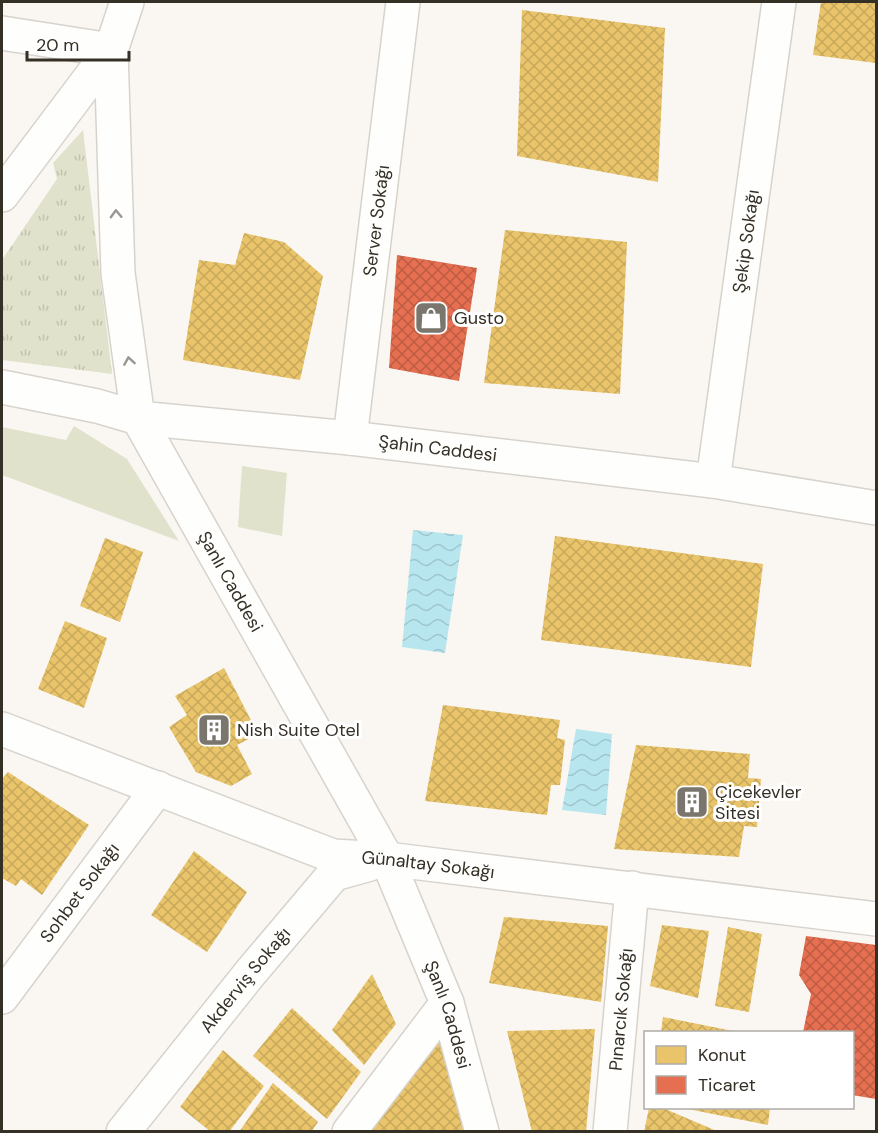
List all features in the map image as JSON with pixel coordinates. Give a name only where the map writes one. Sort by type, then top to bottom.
[{"type":"street","name":"Şanlı Caddesi","points":[[127,2],[111,50],[118,273],[138,418],[387,859],[447,1003],[482,1131]]},
{"type":"street","name":"Server Sokağı","points":[[350,438],[403,2]]},
{"type":"street","name":"Şekip Sokağı","points":[[713,481],[779,2]]},
{"type":"street","points":[[2,33],[111,50],[2,195]]},
{"type":"street","name":"Şahin Caddesi","points":[[2,387],[97,406],[138,418],[350,438],[713,481],[876,508]]},
{"type":"street","name":"Günaltay Sokağı","points":[[2,729],[333,856],[387,859],[876,919]]},
{"type":"street","name":"Sohbet Sokağı","points":[[2,997],[158,788]]},
{"type":"street","name":"Akderviş Sokağı","points":[[123,1131],[251,972],[334,874],[387,859]]},
{"type":"street","name":"Pınarcık Sokağı","points":[[610,1131],[632,888]]},
{"type":"street","points":[[350,1131],[447,1003]]},
{"type":"green space","points":[[83,130],[112,374],[2,360],[2,260],[57,179],[53,163]]},
{"type":"green space","points":[[74,426],[127,459],[179,541],[2,475],[2,427],[66,440]]},
{"type":"green space","points":[[242,466],[287,473],[282,536],[238,527]]},
{"type":"water","points":[[413,530],[463,535],[445,653],[402,647]]},
{"type":"water","points":[[576,729],[612,734],[606,815],[562,810]]},
{"type":"building: Konut","points":[[821,2],[876,2],[876,63],[813,55]]},
{"type":"building: Konut","points":[[522,10],[665,28],[658,182],[517,156]]},
{"type":"building: Konut","points":[[505,230],[627,242],[620,394],[484,383]]},
{"type":"building: Konut","points":[[244,233],[284,242],[323,276],[300,380],[183,360],[199,260],[235,265]]},
{"type":"building: Konut","points":[[555,536],[763,564],[751,667],[541,640]]},
{"type":"building: Konut","points":[[105,538],[143,552],[120,622],[80,606]]},
{"type":"building: Konut","points":[[65,621],[107,638],[84,708],[38,689]]},
{"type":"building: Konut","name":"Nish Suite Otel","points":[[224,668],[258,734],[237,745],[252,774],[231,786],[196,772],[169,727],[187,715],[175,696]]},
{"type":"building: Konut","points":[[443,705],[560,720],[557,738],[565,740],[560,785],[551,785],[547,815],[425,801]]},
{"type":"building: Konut","name":"Çicekevler Sitesi","points":[[636,745],[750,754],[748,778],[761,779],[757,827],[744,826],[739,857],[614,849]]},
{"type":"building: Konut","points":[[8,772],[89,825],[42,895],[21,879],[16,886],[2,878],[2,779]]},
{"type":"building: Konut","points":[[194,851],[247,892],[207,952],[151,915]]},
{"type":"building: Konut","points":[[504,917],[608,926],[601,1002],[489,983]]},
{"type":"building: Konut","points":[[662,925],[709,931],[698,998],[650,986]]},
{"type":"building: Konut","points":[[728,927],[762,934],[749,1012],[715,1006]]},
{"type":"building: Konut","points":[[372,974],[396,1024],[364,1065],[332,1030]]},
{"type":"building: Konut","points":[[292,1008],[361,1072],[327,1119],[253,1056]]},
{"type":"building: Konut","points":[[663,1017],[733,1031],[661,1031]]},
{"type":"building: Konut","points":[[446,1019],[475,1132],[361,1132]]},
{"type":"building: Konut","points":[[595,1029],[586,1132],[532,1132],[507,1031]]},
{"type":"building: Konut","points":[[223,1050],[264,1086],[229,1132],[211,1132],[180,1107]]},
{"type":"building: Konut","points":[[273,1083],[318,1122],[311,1132],[239,1132]]},
{"type":"building: Konut","points":[[649,1109],[665,1109],[719,1132],[644,1132]]},
{"type":"building: Konut","points":[[688,1109],[770,1109],[768,1125]]},
{"type":"building: Ticaret","name":"Gusto","points":[[397,255],[477,268],[459,381],[389,368]]},
{"type":"building: Ticaret","points":[[806,936],[876,945],[876,1099],[854,1095],[854,1031],[803,1031],[811,994],[799,975]]},
{"type":"place","name":"Gusto","points":[[431,318]]},
{"type":"place","name":"Nish Suite Otel","points":[[214,730]]},
{"type":"place","name":"Çicekevler Sitesi","points":[[692,802]]}]
